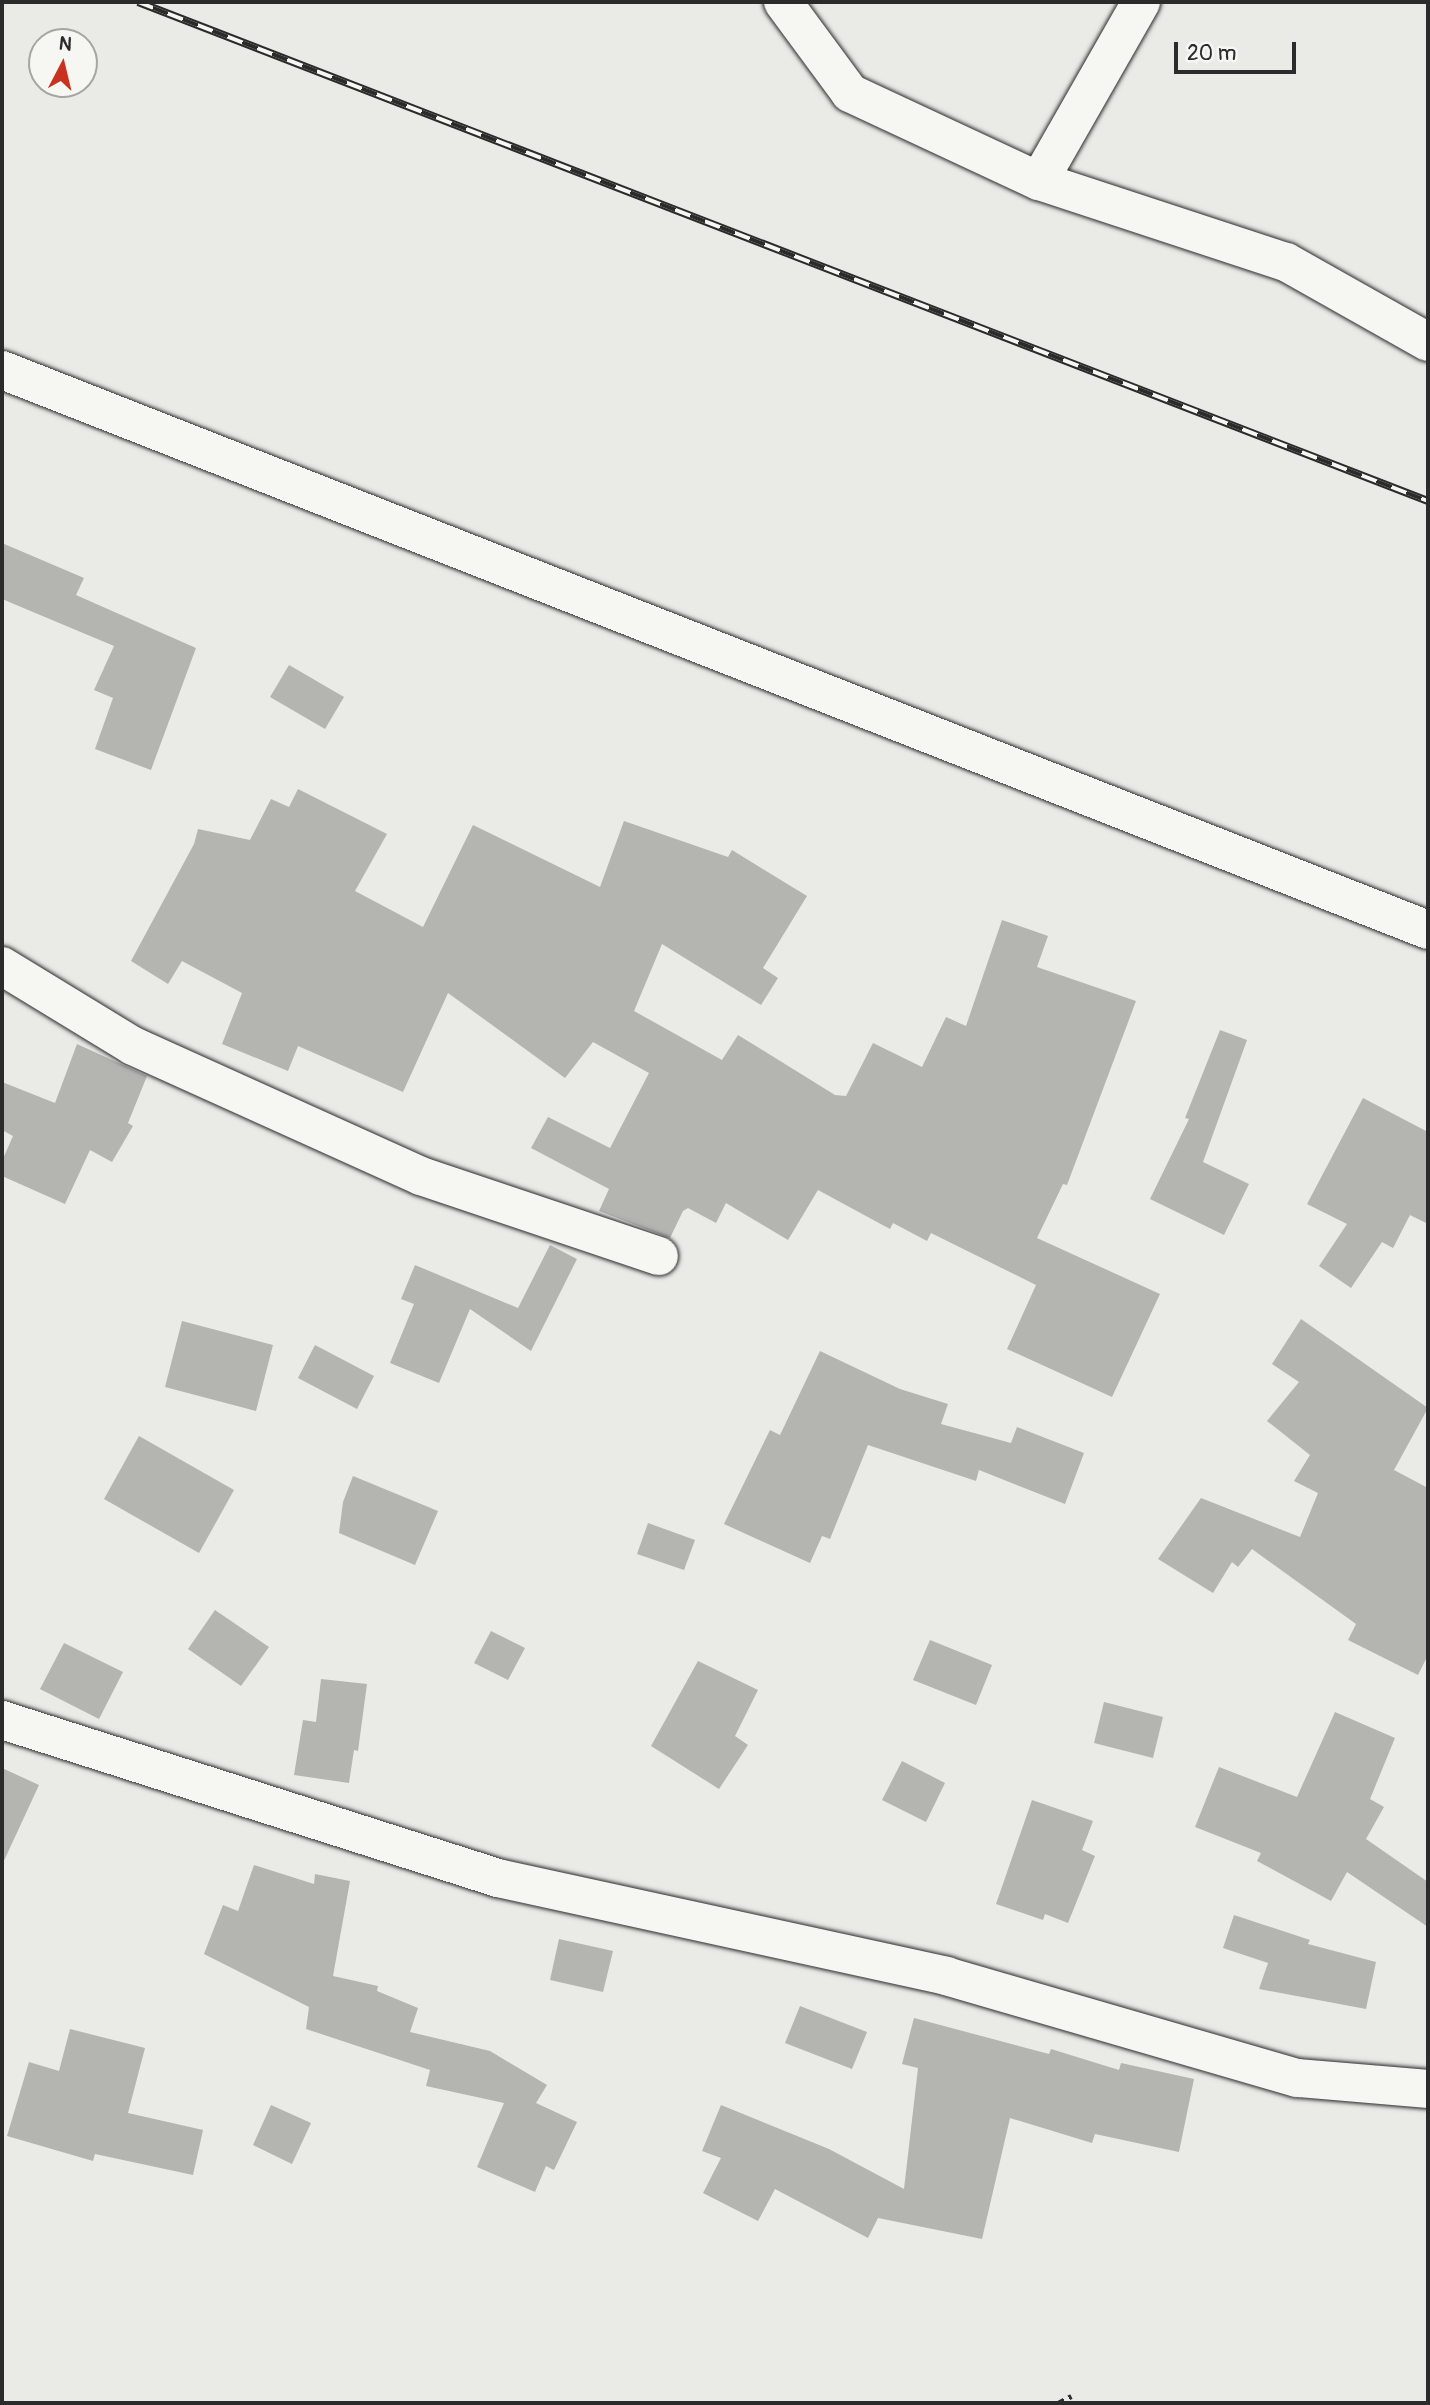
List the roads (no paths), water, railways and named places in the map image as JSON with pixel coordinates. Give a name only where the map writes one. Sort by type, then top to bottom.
[{"type":"main road","points":[[783,2],[850,93],[1039,181],[1286,262],[1428,342]]},
{"type":"main road","points":[[1039,181],[1141,2]]},
{"type":"main road","points":[[2,370],[1428,930]]},
{"type":"main road","points":[[2,966],[133,1046],[421,1176],[659,1256]]},
{"type":"main road","points":[[2,1720],[498,1878],[946,1976],[1298,2078],[1428,2089]]},
{"type":"railway","points":[[138,2],[1428,501]]}]
